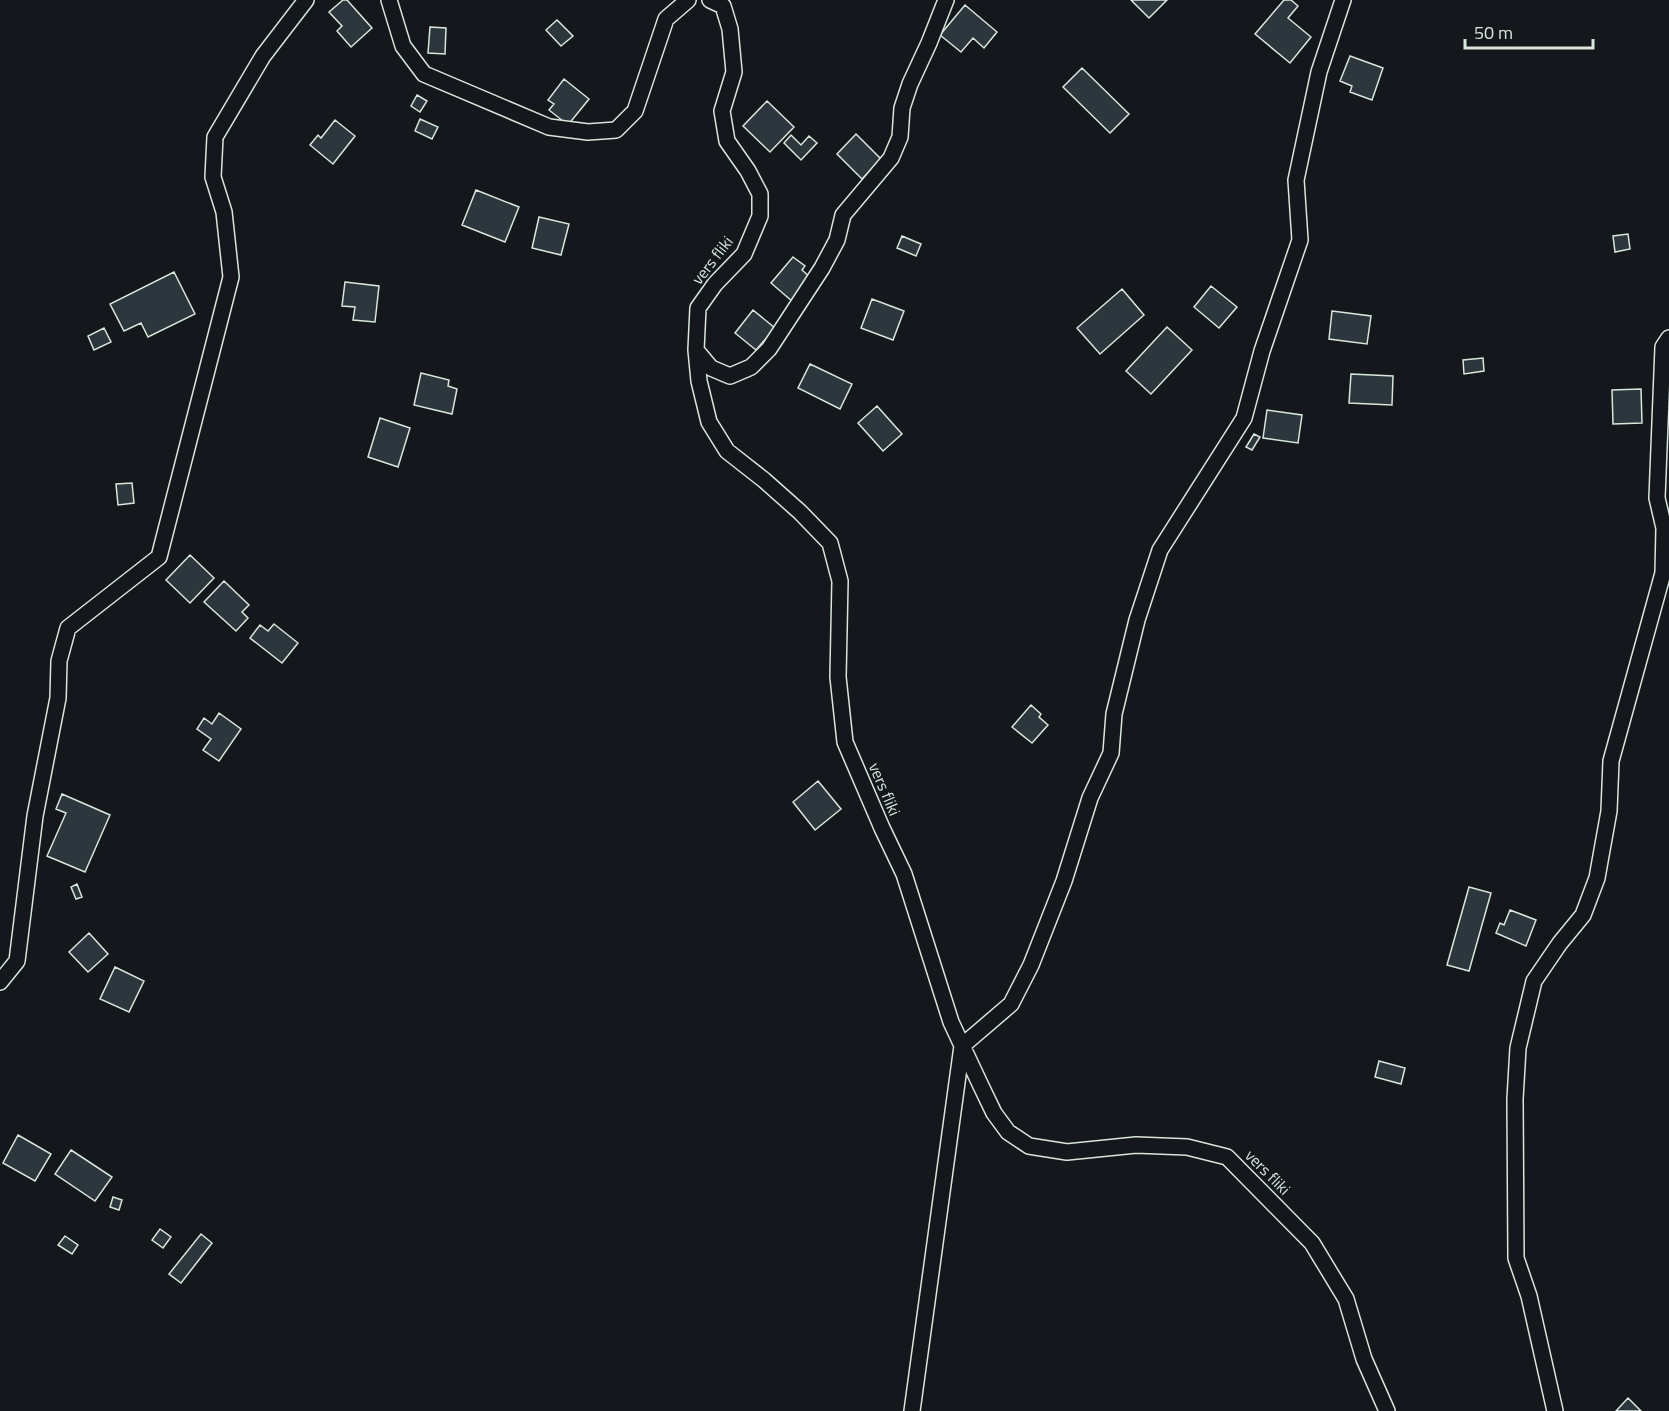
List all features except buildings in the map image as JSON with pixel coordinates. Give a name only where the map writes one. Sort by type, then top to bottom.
[{"type":"street","points":[[0,982],[17,961],[35,816],[58,698],[59,661],[68,628],[159,557],[231,277],[224,212],[213,177],[215,137],[262,56],[306,0]]},
{"type":"street","points":[[389,0],[403,46],[424,74],[549,128],[588,132],[616,130],[635,111],[666,19],[688,0]]},
{"type":"street","name":"vers fliki","points":[[710,0],[723,6],[730,29],[734,72],[722,111],[727,141],[748,171],[760,194],[760,216],[744,254],[715,284],[698,308],[696,350],[699,381],[709,422],[727,452],[764,480],[830,543],[840,581],[838,677],[845,742],[903,874],[951,1022],[994,1113],[1008,1132],[1029,1146],[1067,1152],[1136,1145],[1187,1147],[1227,1157],[1312,1243],[1346,1299],[1364,1359],[1387,1411]]},
{"type":"street","points":[[696,350],[711,368],[730,376],[751,367],[769,349],[822,268],[837,240],[843,215],[891,158],[900,137],[902,108],[910,84],[946,0]]},
{"type":"street","points":[[912,1411],[962,1046],[1011,1004],[1031,965],[1064,881],[1090,798],[1111,753],[1114,714],[1137,620],[1160,550],[1244,418],[1262,351],[1300,240],[1296,180],[1319,72],[1343,0]]},
{"type":"street","points":[[1555,1411],[1529,1296],[1516,1258],[1515,1099],[1518,1048],[1534,981],[1583,915],[1597,878],[1609,811],[1611,760],[1663,573],[1664,528],[1657,498],[1664,347],[1669,338]]}]
